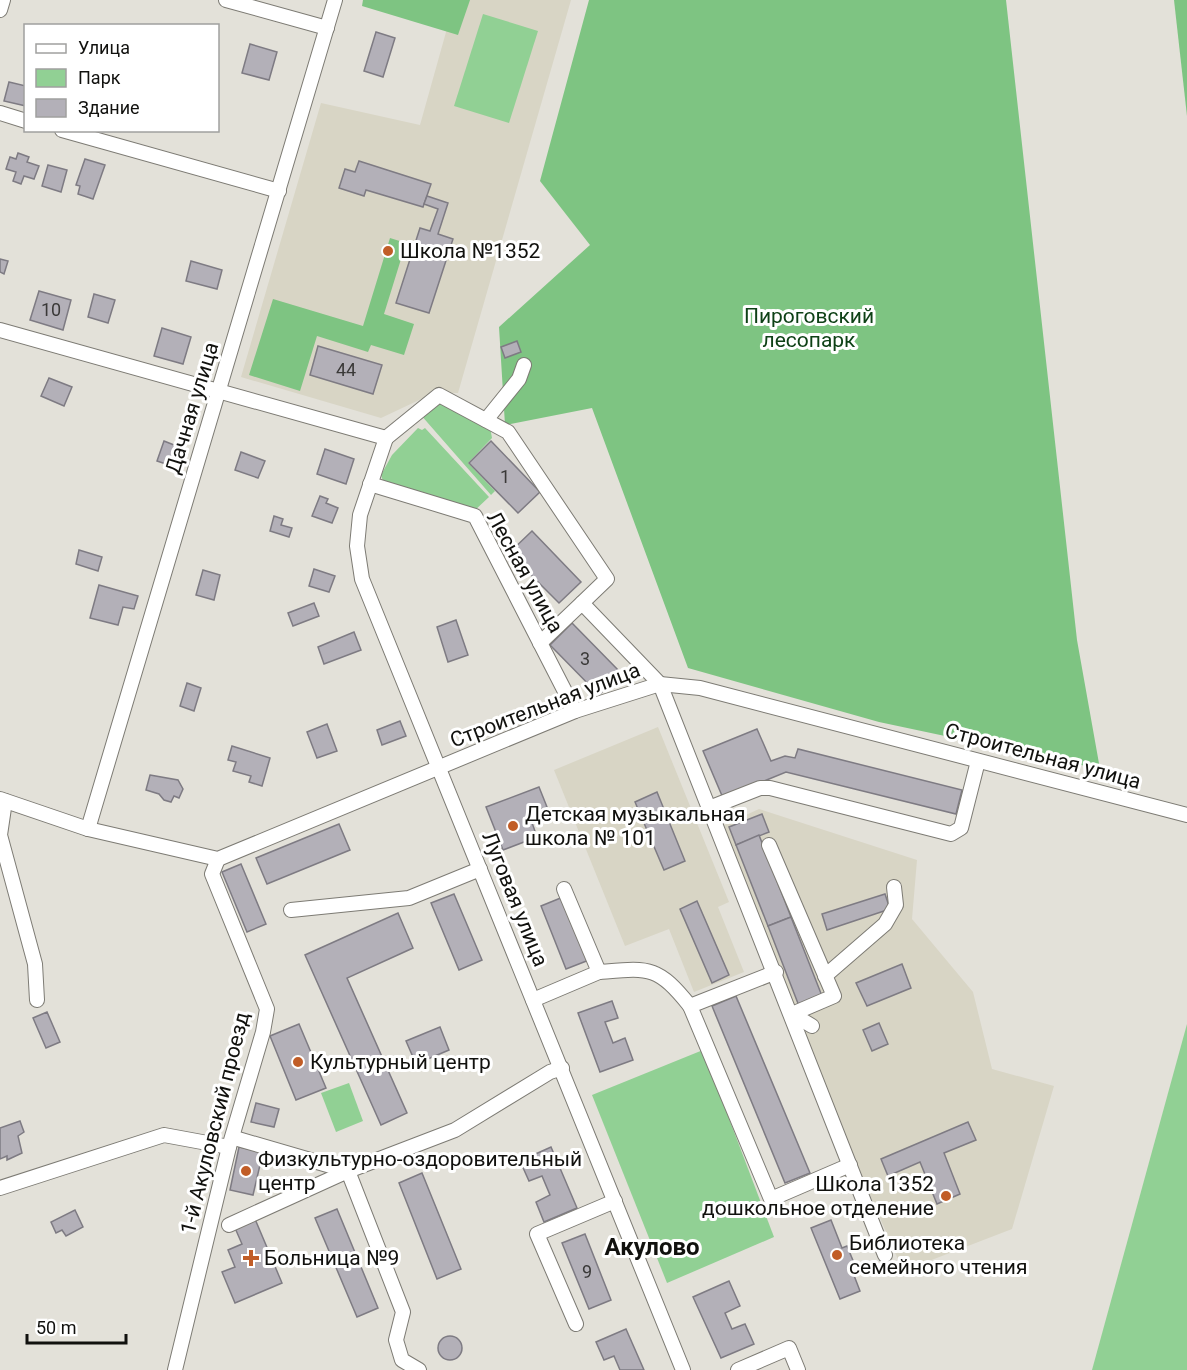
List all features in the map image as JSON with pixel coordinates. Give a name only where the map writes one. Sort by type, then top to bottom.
[{"type":"street","points":[[0,10],[3,0]]},
{"type":"street","points":[[226,0],[327,28]]},
{"type":"street","name":"Дачная улица","points":[[88,829],[335,0]]},
{"type":"street","points":[[0,113],[24,119]]},
{"type":"street","points":[[69,132],[279,191]]},
{"type":"street","points":[[0,330],[386,438],[439,395],[508,432],[607,579],[540,643]]},
{"type":"street","points":[[486,420],[519,378],[524,365]]},
{"type":"street","name":"Луговая улица","points":[[386,438],[360,515],[357,546],[362,579],[683,1370]]},
{"type":"street","name":"Лесная улица","points":[[370,484],[475,516],[575,711]]},
{"type":"street","points":[[582,603],[660,684],[776,972],[885,1255]]},
{"type":"street","name":"Строительная улица","points":[[218,859],[575,711],[660,684],[700,688],[1187,815]]},
{"type":"street","points":[[709,808],[760,788],[770,788],[951,834],[961,828],[978,761]]},
{"type":"street","points":[[37,1000],[35,964],[0,835],[3,800],[88,829],[218,859]]},
{"type":"street","points":[[769,845],[834,996],[792,1014]]},
{"type":"street","name":"1-й Акуловский проезд","points":[[175,1370],[267,1010],[212,874],[218,859]]},
{"type":"street","points":[[291,910],[410,898],[480,869]]},
{"type":"street","points":[[825,976],[885,924],[896,905],[894,887]]},
{"type":"street","points":[[564,889],[599,972]]},
{"type":"street","points":[[533,1000],[599,972],[645,968],[669,981],[690,1006],[771,1199],[850,1165]]},
{"type":"street","points":[[690,1006],[776,972]]},
{"type":"street","points":[[792,1014],[812,1026]]},
{"type":"street","points":[[229,1226],[348,1171],[455,1130],[550,1072],[562,1068]]},
{"type":"street","points":[[0,1188],[164,1135],[233,1143],[348,1171]]},
{"type":"street","points":[[348,1171],[404,1312],[396,1340],[402,1360],[419,1370]]},
{"type":"street","points":[[576,1324],[537,1234],[615,1201]]},
{"type":"street","points":[[738,1370],[789,1348],[798,1370]]},
{"type":"shaded area","name":"Школа №1352","points":[[455,0],[571,0],[458,393],[434,393],[381,418],[241,377],[321,103],[420,125]]},
{"type":"shaded area","points":[[658,727],[729,902],[718,907],[744,972],[694,992],[669,929],[625,946],[554,770]]},
{"type":"shaded area","points":[[759,809],[917,860],[912,919],[973,992],[992,1069],[1054,1086],[1012,1229],[903,1271],[840,1126],[724,825]]},
{"type":"green space","points":[[363,0],[470,0],[458,35],[362,6]]},
{"type":"green space","name":"Пироговский лесопарк","points":[[589,0],[1006,0],[1077,640],[1100,769],[879,722],[688,668],[592,408],[505,425],[499,327],[590,245],[540,181]]},
{"type":"green space","points":[[1174,0],[1187,0],[1187,116]]},
{"type":"green space","points":[[483,14],[538,31],[509,123],[454,106]]},
{"type":"green space","points":[[390,238],[406,243],[384,314],[414,324],[404,355],[371,345],[368,352],[317,336],[300,391],[249,375],[273,299],[363,326]]},
{"type":"green space","points":[[440,398],[490,427],[492,438],[468,463],[495,491],[491,495],[420,414]]},
{"type":"green space","points":[[418,428],[422,430],[425,428],[489,497],[473,512],[383,481],[381,475],[392,455]]},
{"type":"green space","points":[[1187,1024],[1187,1370],[1092,1370]]},
{"type":"green space","points":[[703,1050],[774,1237],[667,1283],[592,1095]]},
{"type":"green space","points":[[349,1083],[363,1121],[336,1132],[321,1093]]},
{"type":"building","points":[[376,32],[395,38],[383,77],[364,71]]},
{"type":"building","points":[[250,44],[277,52],[269,80],[242,73]]},
{"type":"building","points":[[9,82],[24,86],[24,106],[4,101]]},
{"type":"building","points":[[18,153],[29,157],[27,162],[39,166],[34,179],[24,176],[21,184],[13,181],[16,172],[6,169],[10,157],[16,159]]},
{"type":"building","points":[[85,159],[105,165],[93,199],[78,194],[80,186],[76,185]]},
{"type":"building","points":[[359,161],[431,184],[423,207],[366,190],[364,196],[339,188],[345,169],[355,172]]},
{"type":"building","points":[[48,165],[67,170],[61,192],[42,186]]},
{"type":"building","points":[[427,196],[448,203],[438,234],[453,239],[429,313],[396,303],[420,228],[430,231],[438,209],[424,204]]},
{"type":"building","points":[[0,259],[8,261],[4,274],[0,272]]},
{"type":"building","points":[[191,261],[222,270],[217,289],[186,281]]},
{"type":"building","points":[[39,291],[71,300],[63,330],[30,320]]},
{"type":"building","points":[[94,294],[115,300],[108,323],[88,317]]},
{"type":"building","points":[[162,328],[191,337],[183,364],[154,356]]},
{"type":"building","points":[[517,341],[521,352],[505,358],[501,347]]},
{"type":"building","points":[[318,346],[382,365],[373,394],[310,375]]},
{"type":"building","points":[[49,378],[72,387],[64,406],[41,396]]},
{"type":"building","points":[[164,441],[179,447],[172,466],[157,461]]},
{"type":"building","points":[[491,441],[540,492],[518,513],[469,463]]},
{"type":"building","points":[[325,449],[354,459],[346,484],[317,474]]},
{"type":"building","points":[[241,452],[265,461],[258,478],[235,470]]},
{"type":"building","points":[[320,496],[328,499],[326,503],[338,508],[332,523],[312,516]]},
{"type":"building","points":[[274,516],[283,519],[281,525],[292,528],[289,537],[270,531]]},
{"type":"building","points":[[532,531],[581,582],[559,603],[509,553]]},
{"type":"building","points":[[79,550],[102,557],[98,571],[76,564]]},
{"type":"building","points":[[314,569],[335,576],[329,592],[309,586]]},
{"type":"building","points":[[203,570],[220,575],[214,600],[196,595]]},
{"type":"building","points":[[99,585],[138,596],[134,609],[123,607],[118,625],[90,618]]},
{"type":"building","points":[[314,603],[319,616],[293,626],[288,613]]},
{"type":"building","points":[[456,620],[468,655],[448,662],[437,627]]},
{"type":"building","points":[[572,623],[621,673],[599,695],[550,645]]},
{"type":"building","points":[[354,632],[361,650],[324,664],[318,647]]},
{"type":"building","points":[[187,683],[201,688],[194,711],[180,706]]},
{"type":"building","points":[[400,721],[406,736],[382,745],[377,730]]},
{"type":"building","points":[[327,724],[337,751],[317,758],[307,732]]},
{"type":"building","points":[[757,729],[771,761],[785,756],[795,758],[798,749],[962,790],[956,814],[786,772],[723,798],[703,751]]},
{"type":"building","points":[[232,746],[270,758],[262,786],[249,782],[251,776],[233,771],[236,762],[228,760]]},
{"type":"building","points":[[150,775],[178,780],[183,789],[179,798],[174,796],[171,802],[164,800],[159,794],[146,790]]},
{"type":"building","name":"Детская музыкальная школа № 101","points":[[539,787],[547,807],[529,814],[537,837],[503,850],[486,807]]},
{"type":"building","points":[[657,792],[685,861],[664,870],[635,802]]},
{"type":"building","points":[[762,814],[769,832],[736,845],[729,827]]},
{"type":"building","points":[[339,824],[350,850],[267,884],[256,858]]},
{"type":"building","points":[[759,835],[791,917],[768,926],[736,845]]},
{"type":"building","points":[[241,864],[266,924],[247,932],[222,872]]},
{"type":"building","points":[[454,894],[482,960],[459,970],[431,903]]},
{"type":"building","points":[[885,894],[890,909],[827,930],[822,914]]},
{"type":"building","points":[[563,897],[589,960],[566,969],[541,906]]},
{"type":"building","points":[[697,901],[729,975],[712,983],[680,909]]},
{"type":"building","points":[[398,913],[413,948],[347,978],[407,1113],[381,1125],[305,955]]},
{"type":"building","points":[[791,917],[822,996],[799,1006],[768,926]]},
{"type":"building","points":[[902,964],[911,988],[867,1006],[856,983]]},
{"type":"building","points":[[736,996],[810,1173],[785,1183],[712,1006]]},
{"type":"building","points":[[612,1001],[618,1018],[605,1022],[613,1043],[625,1038],[633,1060],[600,1072],[578,1013]]},
{"type":"building","points":[[47,1012],[60,1042],[46,1048],[33,1018]]},
{"type":"building","points":[[879,1023],[888,1044],[872,1051],[863,1030]]},
{"type":"building","name":"Культурный центр","points":[[299,1024],[326,1088],[296,1100],[270,1036]]},
{"type":"building","points":[[440,1027],[449,1050],[416,1064],[406,1041]]},
{"type":"building","points":[[256,1103],[279,1109],[274,1127],[251,1122]]},
{"type":"building","points":[[20,1121],[24,1132],[18,1136],[22,1153],[7,1160],[7,1156],[0,1159],[0,1128]]},
{"type":"building","points":[[968,1122],[976,1140],[944,1153],[960,1194],[937,1204],[920,1162],[888,1176],[881,1159]]},
{"type":"building","name":"Физкультурно-оздоровительный центр","points":[[239,1147],[263,1152],[253,1195],[230,1190]]},
{"type":"building","points":[[551,1147],[577,1208],[544,1222],[536,1202],[550,1195],[542,1176],[529,1181],[520,1161]]},
{"type":"building","points":[[422,1173],[461,1269],[437,1279],[399,1183]]},
{"type":"building","points":[[337,1209],[378,1308],[357,1317],[315,1218]]},
{"type":"building","points":[[75,1210],[83,1227],[66,1236],[62,1230],[56,1233],[51,1222]]},
{"type":"building","name":"Больница №9","points":[[255,1219],[282,1283],[235,1303],[222,1272],[235,1267],[228,1250],[242,1244],[235,1228]]},
{"type":"building","name":"Библиотека семейного чтения","points":[[831,1220],[842,1248],[847,1246],[854,1263],[850,1265],[860,1291],[840,1299],[811,1228]]},
{"type":"building","points":[[585,1234],[611,1300],[589,1309],[562,1243]]},
{"type":"building","points":[[729,1281],[740,1306],[725,1313],[732,1329],[745,1324],[754,1344],[721,1358],[693,1297]]},
{"type":"building","points":[[626,1329],[644,1370],[620,1370],[614,1356],[604,1360],[596,1342]]},
{"type":"building","points":[[450,1336],[459,1339],[462,1348],[459,1357],[450,1360],[441,1357],[438,1348],[441,1339]]},
{"type":"place","name":"Школа №1352","points":[[388,251]]},
{"type":"place","name":"Детская музыкальная школа № 101","points":[[513,826]]},
{"type":"place","name":"Культурный центр","points":[[298,1062]]},
{"type":"place","name":"Физкультурно-оздоровительный центр","points":[[246,1171]]},
{"type":"place","name":"Школа 1352 дошкольное отделение","points":[[946,1196]]},
{"type":"place","name":"Библиотека семейного чтения","points":[[837,1255]]},
{"type":"place","name":"Больница №9","points":[[251,1258]]},
{"type":"district","name":"Акулово","points":[[652,1247]]}]
